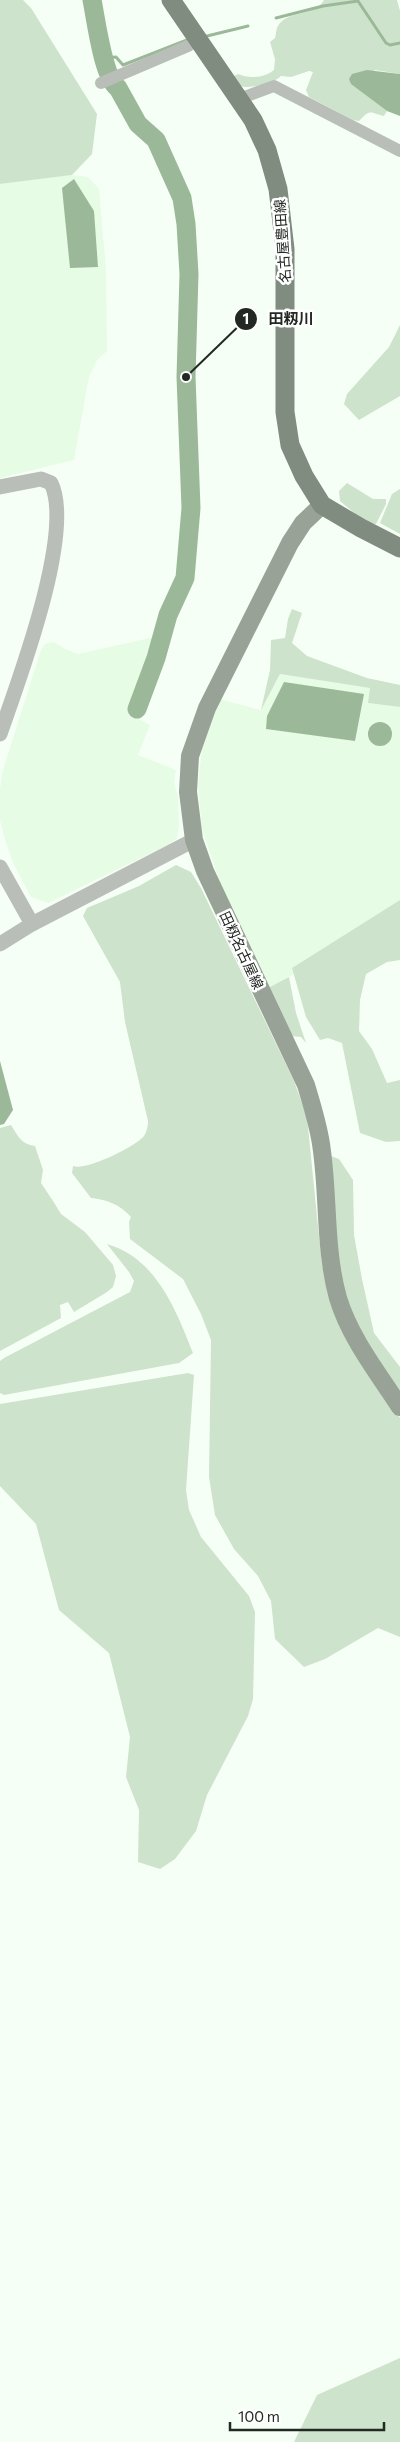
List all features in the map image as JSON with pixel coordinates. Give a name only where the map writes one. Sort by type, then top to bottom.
[{"type":"main road","name":"名古屋豊田線","points":[[171,0],[239,99],[267,150],[278,189],[285,249],[285,412],[290,445],[304,476],[322,505],[400,548]]},
{"type":"main road","name":"田籾名古屋線","points":[[322,505],[303,523],[290,543],[207,708],[190,756],[188,792],[194,840],[205,871],[306,1085],[316,1116],[321,1146],[331,1268],[339,1300],[351,1330],[400,1407]]},
{"type":"street","points":[[104,82],[188,46],[197,38]]},
{"type":"street","points":[[239,99],[274,86],[400,151]]},
{"type":"street","points":[[0,487],[41,479],[51,483],[56,501],[48,581],[34,632],[0,734]]},
{"type":"street","points":[[0,944],[32,924],[194,840]]},
{"type":"street","points":[[0,868],[32,924]]},
{"type":"shaded area","points":[[0,0],[23,0],[31,8],[97,114],[92,154],[72,175],[0,184]]},
{"type":"shaded area","points":[[324,0],[397,0],[400,11],[400,74],[375,70],[352,84],[387,111],[384,116],[371,112],[359,121],[353,120],[309,97],[306,90],[313,72],[309,71],[291,77],[281,76],[278,79],[261,85],[239,86],[234,76],[238,74],[256,77],[266,75],[274,70],[275,59],[270,42],[275,38],[277,27],[282,21],[314,9]]},
{"type":"shaded area","points":[[367,70],[400,74],[400,116],[387,111],[351,84],[349,79],[352,74]]},
{"type":"shaded area","points":[[72,175],[88,177],[99,189],[106,269],[107,351],[97,360],[89,377],[74,460],[0,478],[0,184]]},
{"type":"shaded area","points":[[74,179],[94,211],[98,267],[70,268],[62,188]]},
{"type":"shaded area","points":[[400,325],[400,396],[359,420],[344,404],[347,394],[389,347]]},
{"type":"shaded area","points":[[347,483],[373,499],[386,499],[386,504],[376,524],[366,523],[340,501],[339,491]]},
{"type":"shaded area","points":[[400,489],[400,534],[380,523],[392,494]]},
{"type":"shaded area","points":[[292,609],[302,613],[292,643],[307,656],[367,678],[400,685],[400,707],[368,703],[370,688],[280,674],[261,710],[270,670],[271,640],[285,638],[288,619]]},
{"type":"shaded area","points":[[154,637],[128,713],[150,725],[138,755],[176,770],[174,782],[178,797],[179,826],[177,838],[170,844],[48,903],[31,897],[14,865],[5,840],[0,820],[0,789],[2,773],[41,650],[45,644],[54,642],[78,654]]},
{"type":"shaded area","points":[[280,674],[370,688],[369,703],[400,707],[400,900],[292,968],[294,974],[268,988],[224,894],[202,830],[198,784],[202,749],[212,714],[219,699],[261,710]]},
{"type":"shaded area","points":[[284,682],[364,694],[355,741],[266,729],[267,716]]},
{"type":"shaded area","points":[[380,722],[389,725],[392,734],[389,743],[380,746],[371,743],[368,734],[371,725]]},
{"type":"shaded area","points":[[176,865],[191,872],[201,888],[294,1081],[307,1117],[322,1266],[337,1313],[360,1358],[400,1418],[400,1637],[378,1628],[325,1659],[304,1667],[275,1639],[271,1601],[258,1576],[234,1549],[215,1515],[209,1477],[211,1340],[201,1314],[183,1279],[130,1239],[129,1222],[131,1217],[113,1203],[91,1198],[72,1173],[73,1166],[79,1167],[99,1162],[139,1141],[147,1131],[148,1123],[125,1022],[120,982],[83,916],[87,908],[139,886]]},
{"type":"shaded area","points":[[400,900],[400,960],[387,962],[366,974],[360,1000],[359,1031],[372,1049],[387,1083],[400,1080],[400,1141],[386,1142],[360,1133],[342,1043],[328,1038],[320,1040],[306,1017],[292,968]]},
{"type":"shaded area","points":[[289,977],[296,1013],[306,1043],[301,1037],[290,1036],[268,988]]},
{"type":"shaded area","points":[[0,1061],[13,1110],[4,1124],[0,1125]]},
{"type":"shaded area","points":[[11,1125],[23,1141],[35,1146],[43,1170],[41,1183],[61,1214],[85,1232],[113,1265],[116,1276],[113,1287],[107,1292],[74,1312],[68,1302],[60,1305],[61,1318],[0,1351],[0,1128]]},
{"type":"shaded area","points":[[331,1156],[339,1159],[353,1180],[354,1235],[362,1279],[374,1333],[400,1367],[400,1395],[364,1337],[352,1313],[343,1284],[335,1229]]},
{"type":"shaded area","points":[[107,1244],[124,1251],[139,1261],[151,1273],[171,1303],[193,1353],[179,1363],[4,1395],[0,1393],[0,1361],[130,1292],[134,1281]]},
{"type":"shaded area","points":[[188,1373],[194,1375],[186,1490],[189,1510],[201,1537],[249,1596],[255,1612],[253,1699],[248,1716],[207,1795],[196,1831],[175,1859],[160,1869],[138,1862],[139,1810],[126,1777],[130,1737],[109,1653],[59,1610],[36,1524],[0,1486],[0,1404]]},
{"type":"shaded area","points":[[400,2358],[400,2442],[294,2442],[317,2395]]},
{"type":"waterway","points":[[92,0],[108,73],[138,124],[156,140],[182,198],[186,224],[189,274],[186,377],[191,508],[185,578],[168,615],[156,658],[137,709]]},
{"type":"waterway","points":[[276,18],[323,6],[358,1],[386,43],[390,45],[400,43]]},
{"type":"waterway","points":[[203,37],[248,26]]},
{"type":"waterway","points":[[105,58],[116,57],[123,65],[187,40]]},
{"type":"place","name":"田籾川","points":[[186,377]]}]
